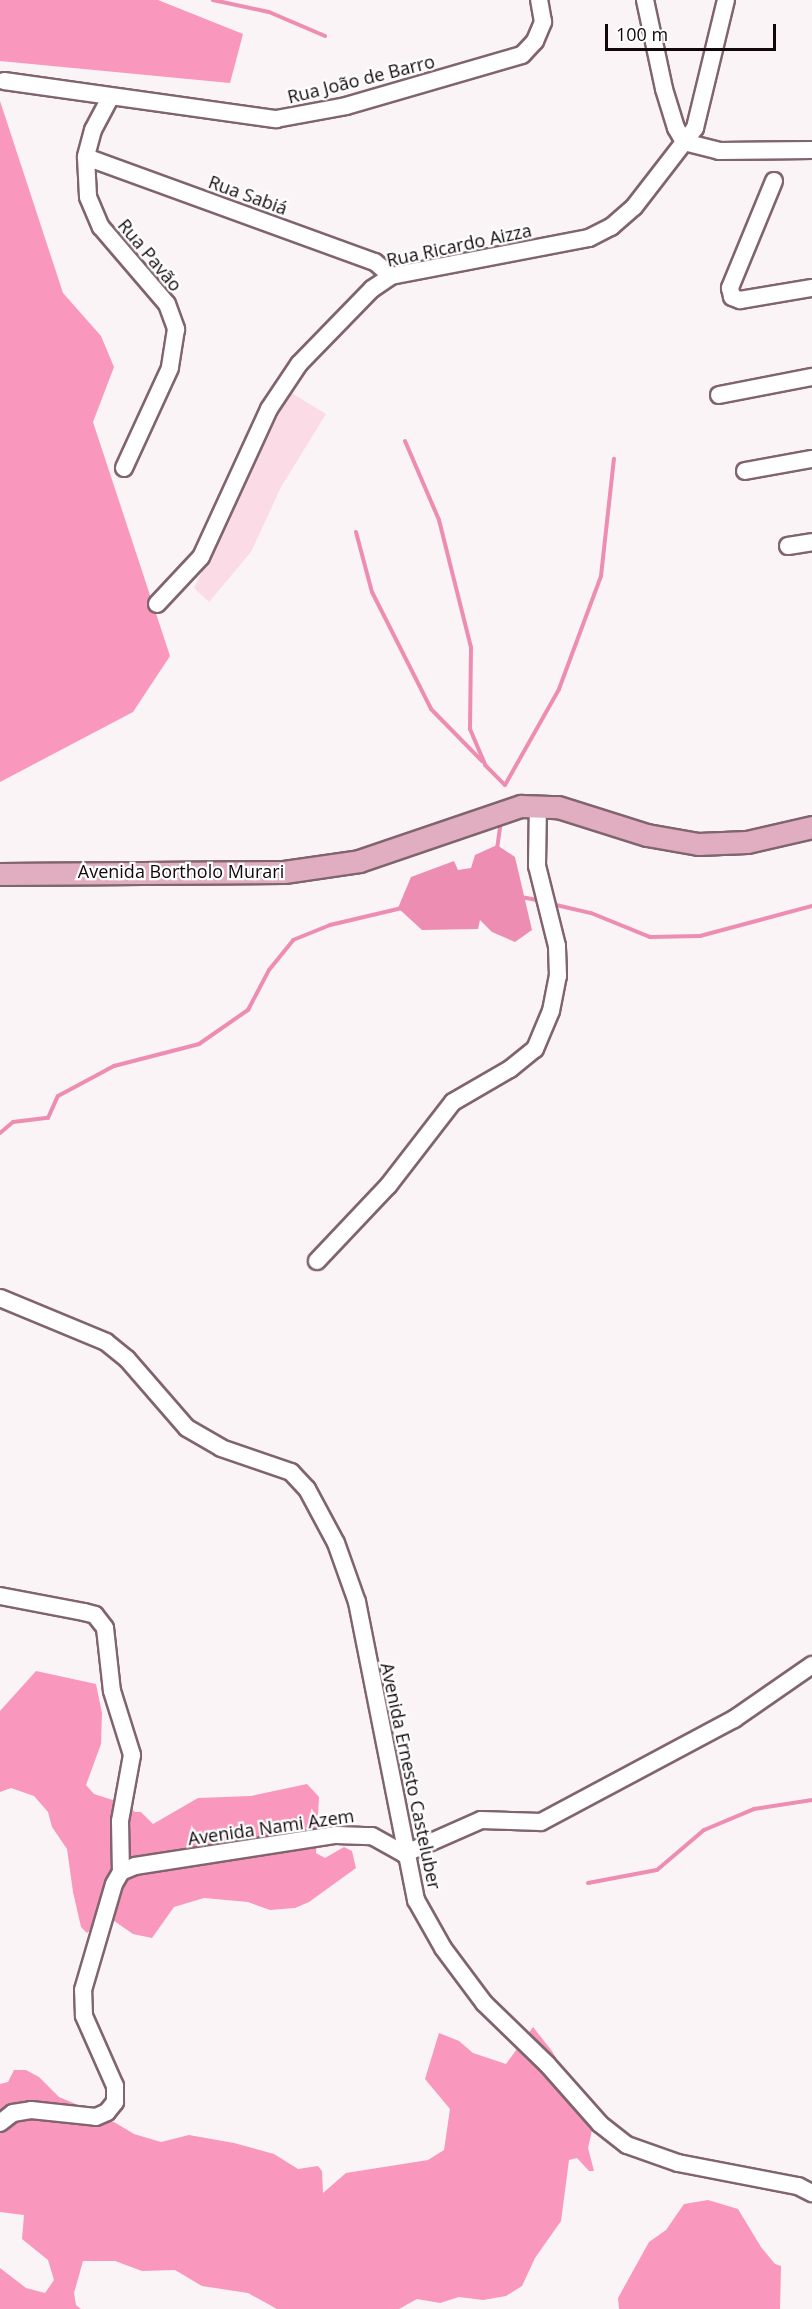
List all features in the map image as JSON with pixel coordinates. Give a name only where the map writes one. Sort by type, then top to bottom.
[{"type":"main road","name":"Avenida Bortholo Murari","points":[[0,874],[284,872],[359,861],[503,810],[538,805],[575,811],[647,835],[698,844],[747,842],[812,827]]},
{"type":"street","name":"Rua João de Barro","points":[[4,81],[110,98],[276,119],[346,106],[522,55],[534,41],[543,22],[539,0]]},
{"type":"street","points":[[645,0],[664,89],[676,129],[690,144],[812,150]]},
{"type":"street","name":"Rua Ricardo Aizza","points":[[157,604],[201,557],[269,409],[299,364],[348,310],[391,276],[580,240],[600,233],[634,207],[690,144],[726,0]]},
{"type":"street","name":"Rua Pavão","points":[[110,98],[98,119],[86,157],[86,183],[93,212],[166,304],[176,329],[170,368],[124,468]]},
{"type":"street","name":"Rua Sabiá","points":[[86,157],[375,262],[391,276]]},
{"type":"street","points":[[774,181],[730,288],[732,297],[740,300],[812,288]]},
{"type":"street","points":[[719,395],[812,377]]},
{"type":"street","points":[[746,471],[812,459]]},
{"type":"street","points":[[788,546],[812,542]]},
{"type":"street","points":[[317,1261],[388,1186],[453,1102],[510,1069],[535,1048],[551,1011],[558,976],[557,946],[537,866],[538,805]]},
{"type":"street","name":"Avenida Ernesto Casteluber","points":[[0,1298],[106,1342],[127,1359],[187,1428],[221,1448],[291,1472],[307,1489],[336,1543],[357,1602],[369,1675],[394,1773],[404,1854],[416,1900],[463,1978],[600,2124],[627,2145],[648,2154],[798,2186],[812,2193]]},
{"type":"street","points":[[0,1596],[84,1611],[95,1616],[105,1628],[112,1691],[132,1755],[120,1821],[121,1872],[114,1884],[83,1990],[84,2016],[115,2086],[115,2102],[107,2112],[96,2117],[31,2110],[13,2113],[0,2122]]},
{"type":"street","points":[[404,1854],[481,1820],[532,1824],[554,1817],[734,1719],[812,1665]]},
{"type":"street","name":"Avenida Nami Azem","points":[[121,1872],[135,1866],[336,1835],[372,1836],[404,1854]]},
{"type":"shaded area","points":[[0,0],[158,0],[243,34],[230,83],[0,61]]},
{"type":"shaded area","points":[[0,101],[63,293],[101,336],[114,367],[93,422],[170,656],[133,712],[0,782]]},
{"type":"shaded area","points":[[290,392],[326,414],[281,487],[251,552],[209,602],[194,588]]},
{"type":"shaded area","points":[[497,845],[515,857],[532,930],[515,942],[492,932],[480,920],[478,929],[422,930],[398,908],[411,877],[454,861],[458,870],[471,868],[475,855]]},
{"type":"shaded area","points":[[36,1671],[96,1684],[102,1713],[101,1744],[86,1785],[94,1794],[125,1804],[135,1812],[141,1812],[153,1824],[198,1798],[251,1796],[307,1784],[319,1797],[316,1853],[325,1858],[344,1847],[352,1851],[356,1868],[309,1902],[295,1908],[270,1910],[248,1902],[204,1898],[174,1907],[152,1938],[133,1934],[107,1916],[87,1933],[81,1927],[67,1849],[52,1827],[48,1812],[34,1796],[11,1788],[0,1792],[0,1711]]},
{"type":"shaded area","points":[[533,2027],[552,2051],[593,2126],[588,2148],[594,2171],[589,2171],[577,2158],[569,2160],[561,2221],[535,2258],[522,2286],[506,2296],[483,2300],[459,2297],[440,2303],[417,2299],[399,2309],[277,2309],[248,2293],[202,2286],[175,2270],[142,2271],[115,2261],[83,2261],[74,2293],[76,2305],[81,2309],[0,2309],[0,2268],[26,2288],[45,2293],[54,2280],[48,2260],[22,2239],[24,2215],[0,2212],[0,2084],[8,2082],[14,2070],[26,2070],[39,2077],[59,2097],[85,2108],[94,2122],[114,2122],[134,2134],[161,2142],[189,2135],[234,2143],[274,2154],[298,2169],[318,2166],[322,2171],[323,2193],[346,2173],[428,2160],[444,2150],[450,2109],[425,2079],[439,2033],[459,2041],[473,2053],[506,2064]]},
{"type":"shaded area","points":[[708,2200],[738,2209],[761,2247],[775,2264],[781,2266],[780,2309],[619,2309],[618,2298],[649,2242],[666,2230],[684,2204]]},
{"type":"waterway","points":[[213,0],[269,12],[325,36]]},
{"type":"waterway","points":[[405,441],[439,520],[471,647],[470,729],[485,765],[505,785],[559,689],[601,576],[614,459]]},
{"type":"waterway","points":[[356,532],[372,592],[431,709],[482,761]]},
{"type":"waterway","points":[[497,849],[501,821]]},
{"type":"waterway","points":[[521,897],[537,900]]},
{"type":"waterway","points":[[556,905],[591,913],[650,937],[700,936],[812,906]]},
{"type":"waterway","points":[[0,1133],[13,1122],[48,1118],[58,1096],[114,1066],[199,1044],[248,1010],[269,970],[293,940],[330,925],[402,908]]},
{"type":"waterway","points":[[588,1883],[657,1870],[704,1830],[754,1809],[812,1800]]}]
